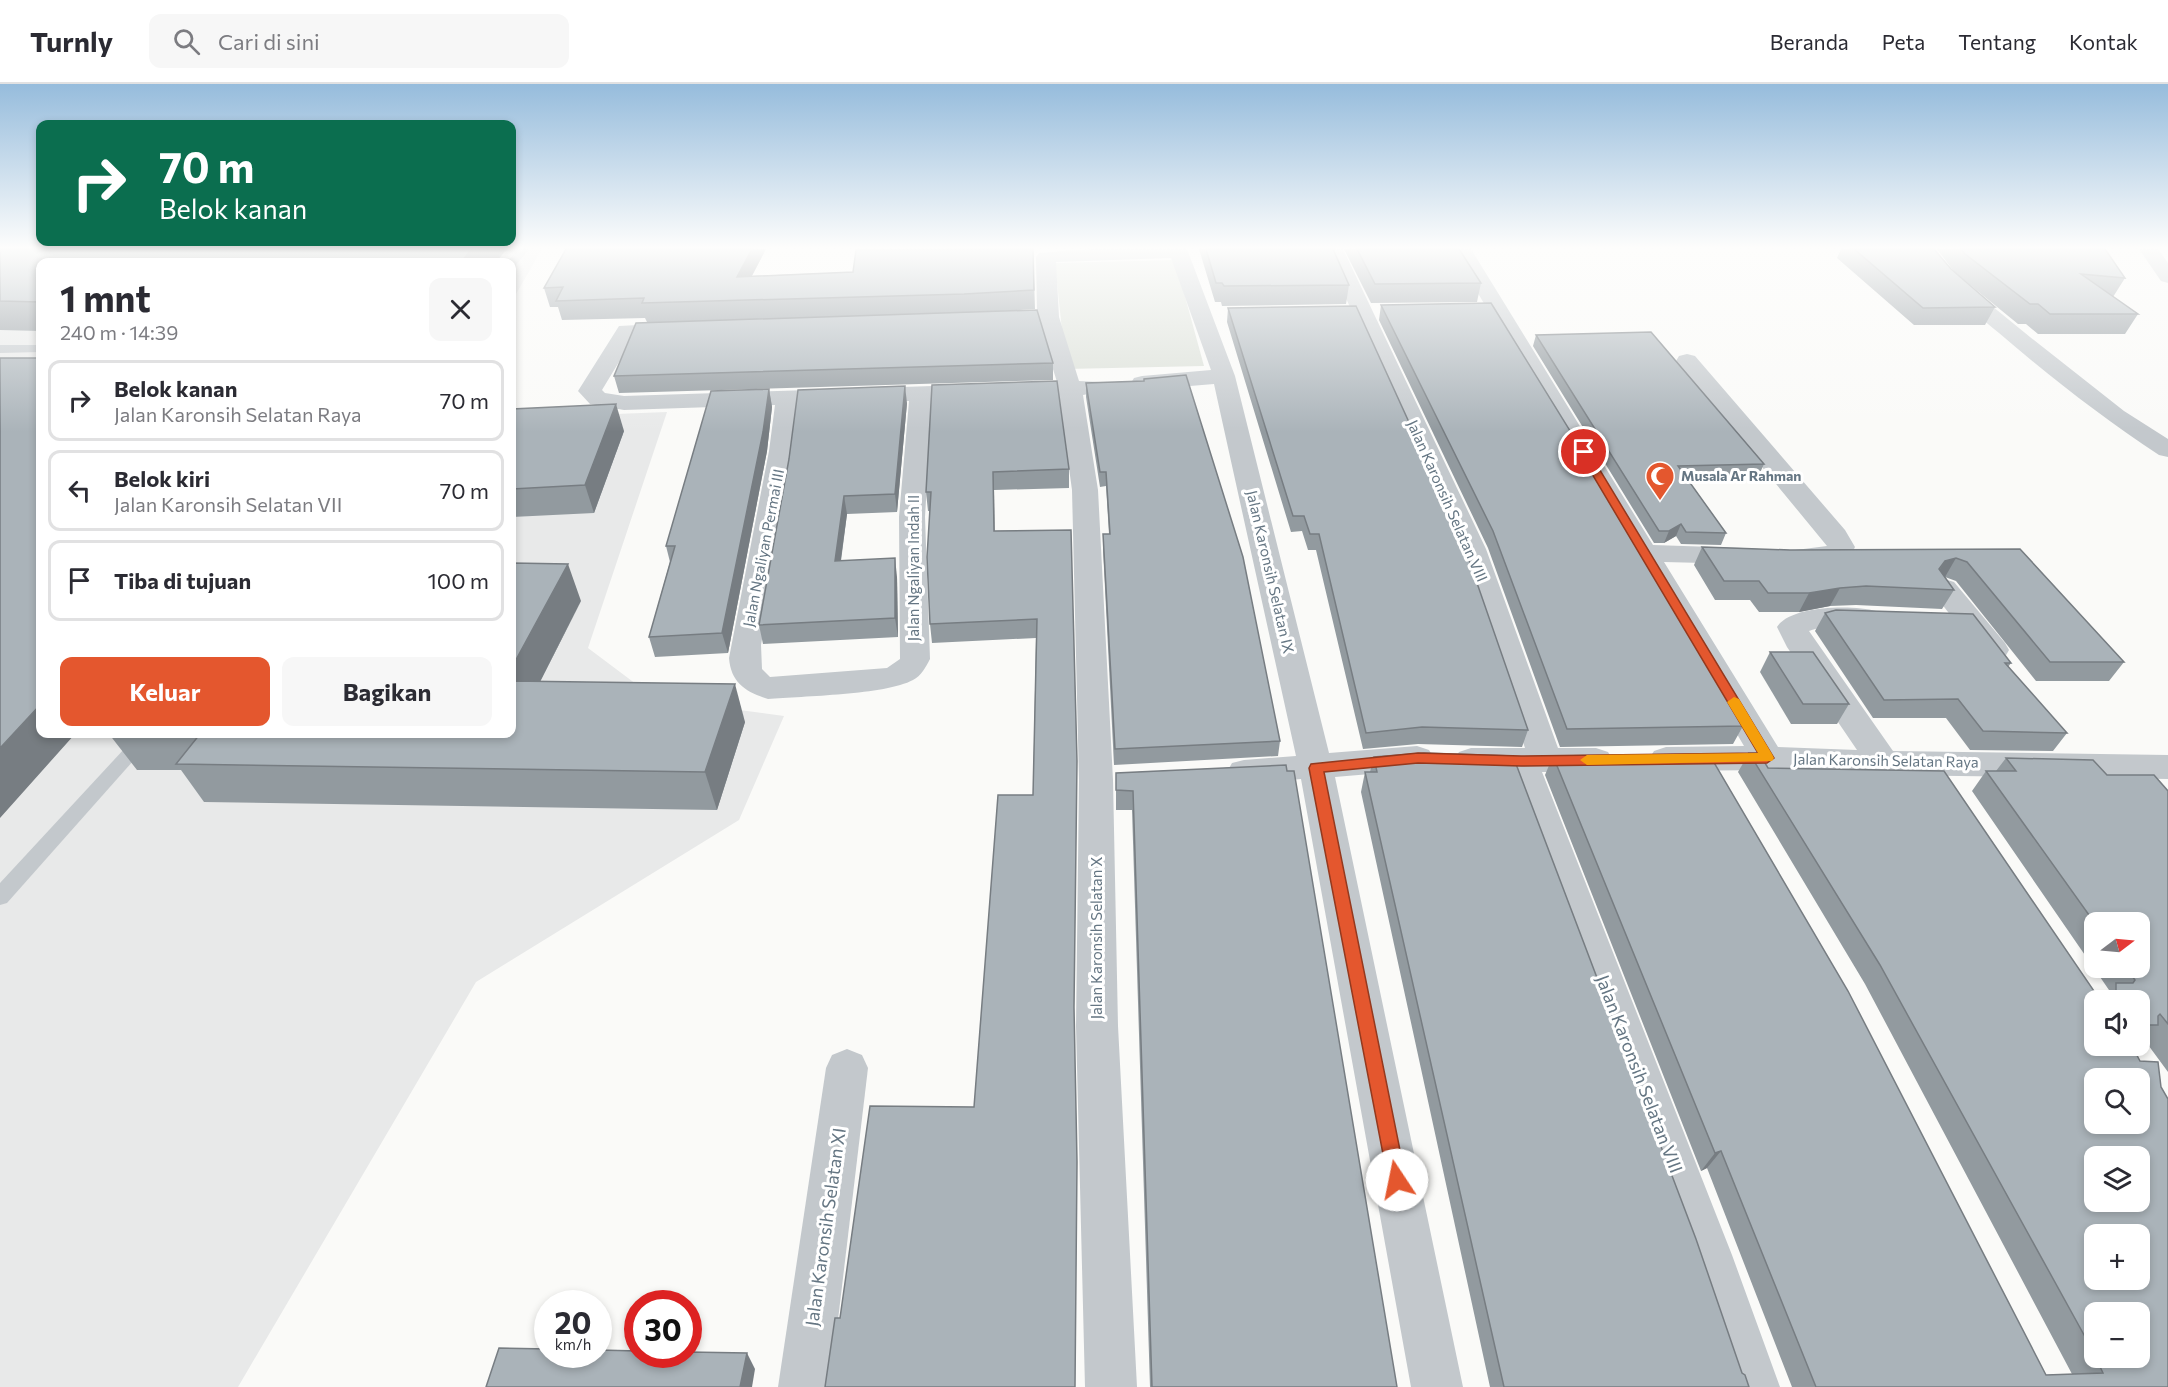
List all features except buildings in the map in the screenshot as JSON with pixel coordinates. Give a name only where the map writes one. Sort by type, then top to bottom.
[{"type":"street","name":"Jalan Karonsih Selatan X","points":[[1048,310],[1070,389],[1085,489],[1114,779],[1097,1026],[1111,1387]]},
{"type":"street","name":"Jalan Karonsih Selatan IX","points":[[1199,310],[1224,376],[1316,768]]},
{"type":"street","name":"Jalan Karonsih Selatan VIII","points":[[1361,310],[1472,549],[1534,761],[1754,1387]]},
{"type":"street","points":[[1487,310],[1645,553],[1767,758]]},
{"type":"street","points":[[1984,310],[2116,416],[2168,450]]},
{"type":"street","points":[[1201,314],[1224,313]]},
{"type":"street","points":[[977,321],[1048,317]]},
{"type":"street","points":[[698,329],[627,331],[590,391],[598,399],[624,403],[1070,389],[1224,376]]},
{"type":"street","points":[[1645,553],[1795,557],[1839,553],[1842,547],[1836,536],[1687,361]]},
{"type":"street","name":"Jalan Ngaliyan Indah II","points":[[768,688],[887,678],[903,674],[915,659],[912,517],[921,394]]},
{"type":"street","name":"Jalan Ngaliyan Permai III","points":[[768,688],[756,685],[749,677],[744,661],[757,576],[784,444],[788,397]]},
{"type":"street","points":[[1944,588],[2008,668]]},
{"type":"street","points":[[1884,763],[1797,640],[1792,627],[1805,620],[1826,617],[1893,619]]},
{"type":"street","points":[[1937,620],[1971,621]]},
{"type":"street","name":"Jalan Karonsih Selatan Raya","points":[[1211,773],[1316,768],[1418,758],[1534,761],[1767,758],[1884,763],[1931,762],[2161,775]]},
{"type":"street","points":[[1710,758],[1733,798]]},
{"type":"street","points":[[1931,762],[1957,800]]},
{"type":"street","points":[[1316,768],[1437,1387]]},
{"type":"street","name":"Jalan Karonsih Selatan XI","points":[[804,1387],[847,1068]]},
{"type":"lane","points":[[0,349],[36,349]]},
{"type":"lane","points":[[0,897],[144,738]]},
{"type":"shaded area","points":[[0,310],[36,310],[36,738],[516,738],[516,418],[667,412],[588,648],[656,699],[784,716],[739,820],[476,982],[238,1387],[0,1387]]},
{"type":"shaded area","points":[[1060,310],[1189,310],[1204,366],[1066,369]]},
{"type":"slow traffic","points":[[1587,760],[1767,758],[1734,702]]},
{"type":"place","name":"Musala Ar Rahman","points":[[1660,502]]},
{"type":"route","points":[[1397,1180],[1316,768],[1418,758],[1521,761],[1767,758],[1584,452]]}]
